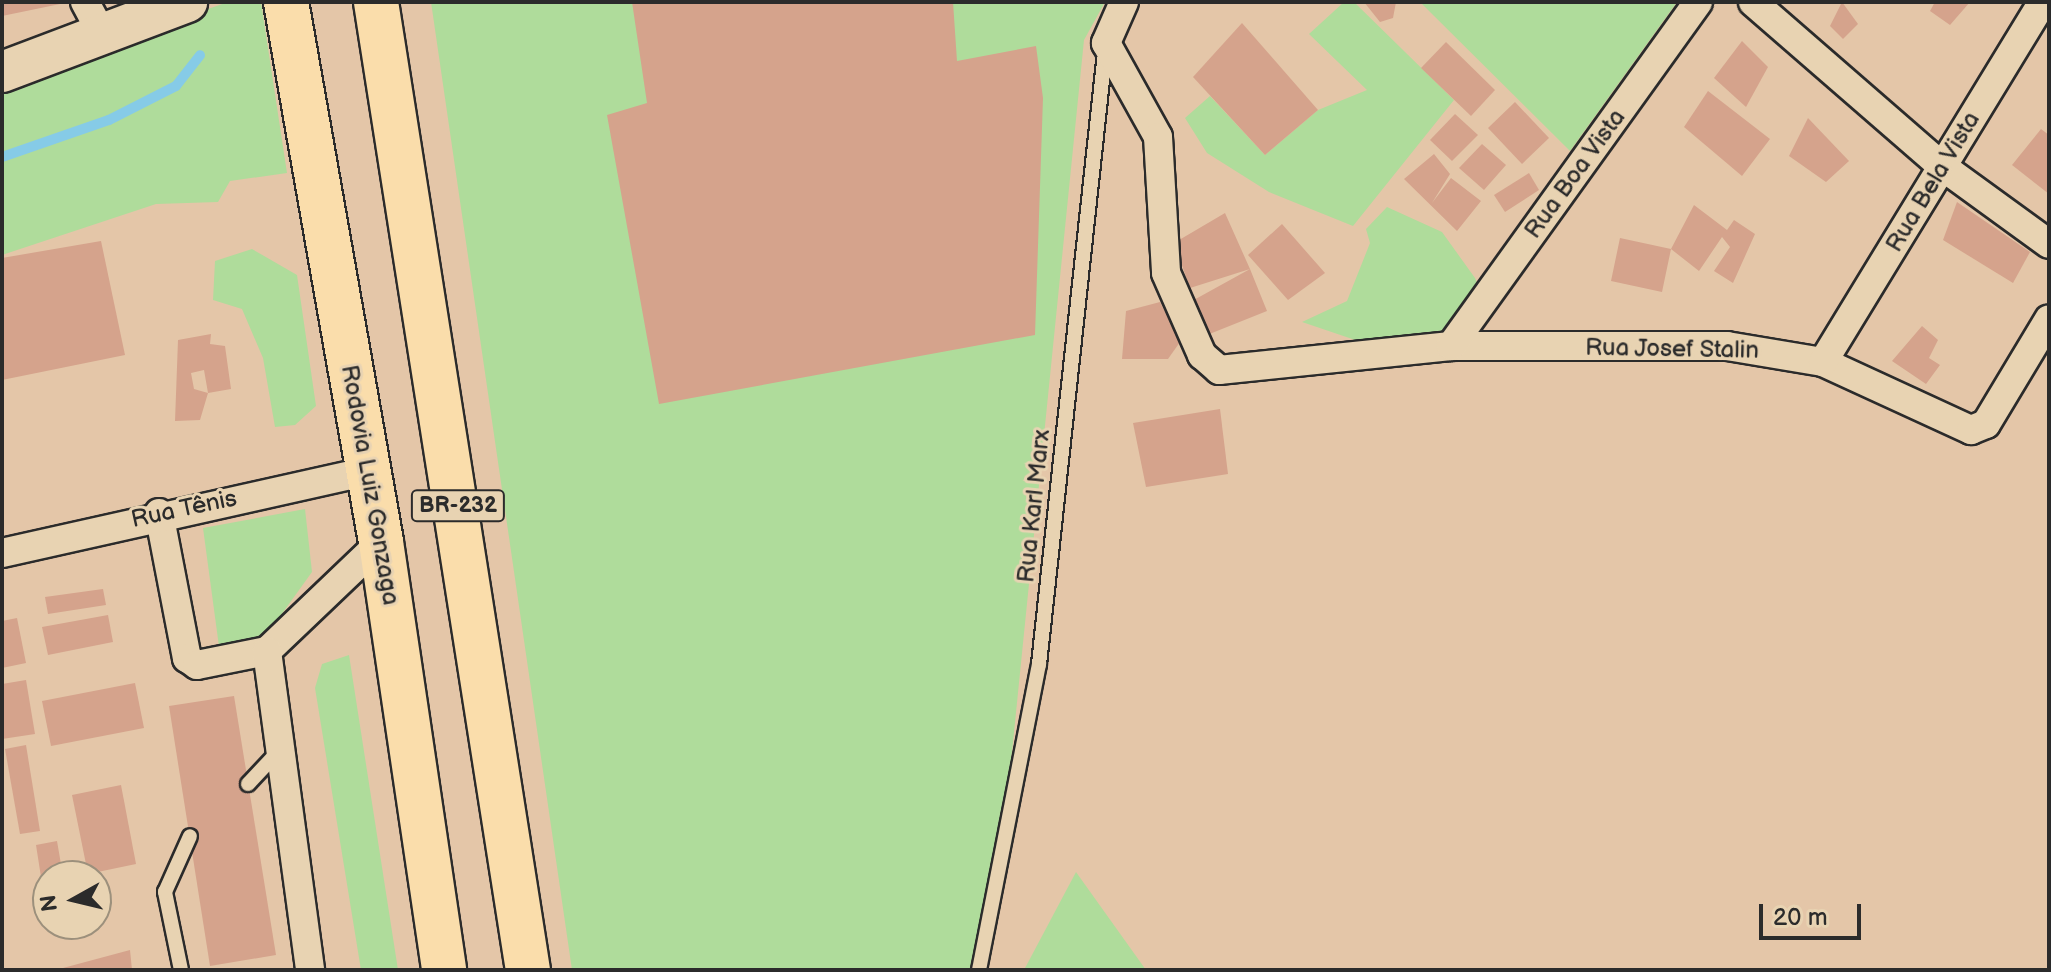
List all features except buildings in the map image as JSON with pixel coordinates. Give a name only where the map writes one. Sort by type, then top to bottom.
[{"type":"highway","name":"Rodovia Luiz Gonzaga","points":[[286,2],[381,542],[444,970]]},
{"type":"highway","name":"BR-232","points":[[380,22],[528,970]]},
{"type":"main road","points":[[2,72],[104,20],[187,2]]},
{"type":"street","points":[[1106,43],[1124,2]]},
{"type":"street","name":"Rua Boa Vista","points":[[1451,346],[1698,2]]},
{"type":"street","points":[[1753,2],[1943,167],[2049,244]]},
{"type":"street","name":"Rua Bela Vista","points":[[1823,362],[2043,2]]},
{"type":"street","name":"Rua Josef Stalin","points":[[1106,43],[1158,137],[1166,273],[1202,355],[1219,370],[1451,346],[1727,346],[1823,362],[1971,430],[1986,424],[2049,319]]},
{"type":"street","name":"Rua Tênis","points":[[2,553],[159,513],[368,471]]},
{"type":"street","points":[[159,513],[187,658],[206,665],[267,651],[381,542]]},
{"type":"street","points":[[267,651],[278,752],[310,970]]},
{"type":"lane","name":"Rua Karl Marx","points":[[979,970],[1039,664],[1106,43]]},
{"type":"lane","points":[[248,784],[278,752]]},
{"type":"lane","points":[[181,970],[165,892],[190,836]]},
{"type":"green space","points":[[228,2],[261,2],[287,173],[230,181],[218,202],[156,204],[2,255],[2,81]]},
{"type":"green space","points":[[431,2],[1105,2],[1084,40],[1002,851],[982,970],[572,970]]},
{"type":"green space","points":[[1344,2],[1354,2],[1454,100],[1353,226],[1269,192],[1207,153],[1185,118],[1210,96],[1265,155],[1318,110],[1367,90],[1309,34]]},
{"type":"green space","points":[[1420,2],[1677,2],[1570,151]]},
{"type":"green space","points":[[1387,207],[1442,232],[1475,278],[1481,292],[1444,339],[1370,345],[1302,322],[1347,301],[1370,243],[1366,229]]},
{"type":"green space","points":[[252,249],[297,275],[316,406],[295,425],[275,427],[263,358],[242,309],[213,300],[215,261]]},
{"type":"green space","points":[[305,509],[312,572],[258,647],[220,654],[203,528]]},
{"type":"green space","points":[[349,655],[398,970],[361,970],[315,688],[322,664]]},
{"type":"green space","points":[[1076,872],[1146,970],[1024,970]]},
{"type":"waterway","points":[[2,157],[109,120],[176,86],[200,55]]}]
